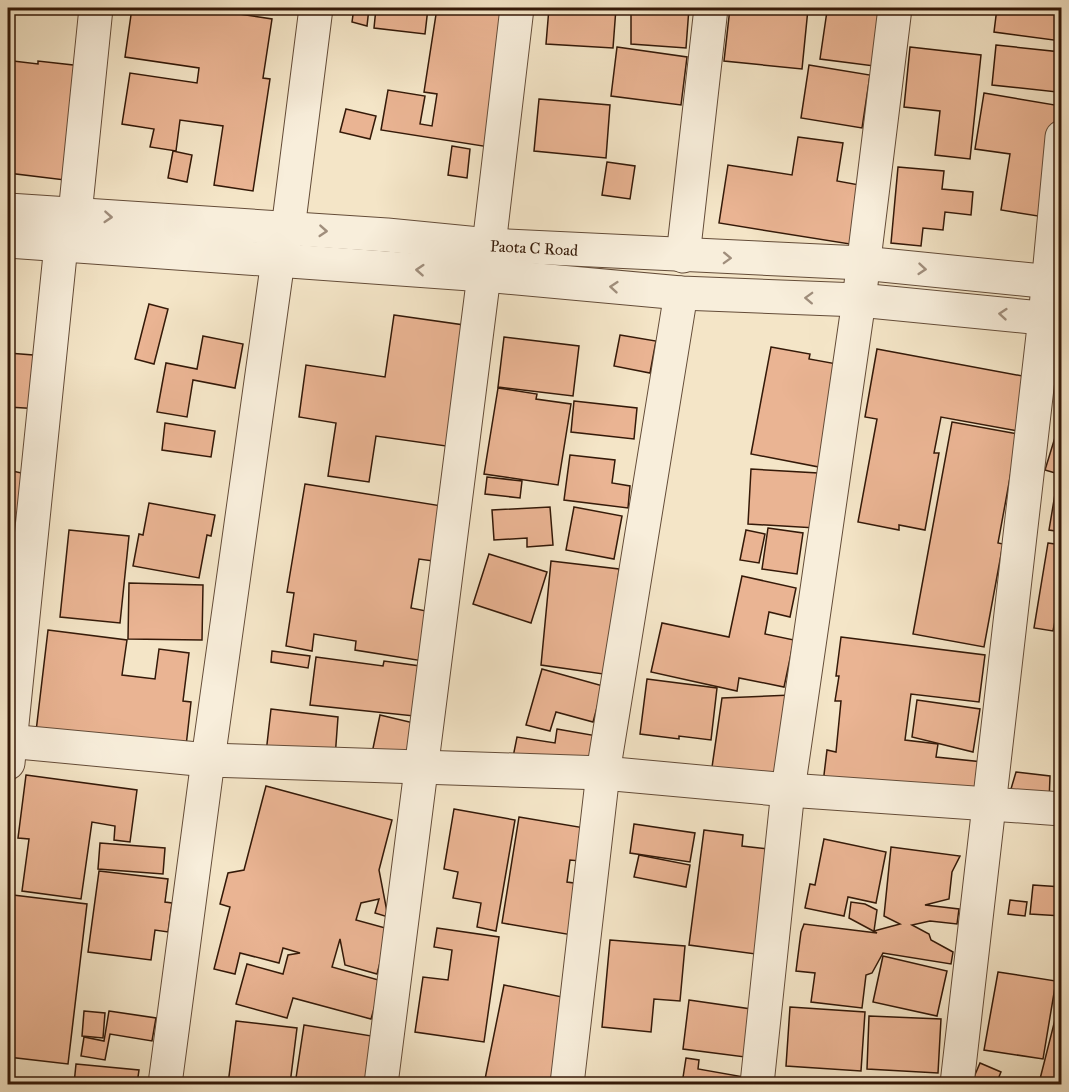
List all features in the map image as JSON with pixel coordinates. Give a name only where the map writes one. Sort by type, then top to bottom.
[{"type":"street","points":[[75,214],[96,8]]},
{"type":"street","points":[[165,1084],[278,260],[288,229],[316,8]]},
{"type":"street","points":[[381,1084],[487,260],[517,8]]},
{"type":"street","points":[[683,256],[711,8]]},
{"type":"street","points":[[757,1084],[788,790],[859,300],[895,8]]},
{"type":"street","points":[[957,1084],[989,804],[1054,319],[1062,137]]},
{"type":"street","name":"Paota C Road","points":[[8,210],[387,235],[487,260],[683,256],[862,263],[1054,282]]},
{"type":"street","points":[[8,241],[278,260],[487,260],[681,293],[859,300],[1054,319]]},
{"type":"street","points":[[61,245],[8,748],[208,760],[603,773],[788,790],[1062,809]]},
{"type":"street","points":[[567,1084],[603,773],[681,293]]},
{"type":"building","points":[[132,8],[199,8],[272,19],[263,78],[270,79],[253,191],[214,185],[223,126],[180,120],[176,151],[150,147],[154,129],[122,124],[130,73],[197,83],[199,68],[125,57]]},
{"type":"building","points":[[354,8],[369,8],[367,26],[352,22]]},
{"type":"building","points":[[376,8],[428,8],[425,34],[374,28]]},
{"type":"building","points":[[437,8],[505,8],[489,147],[381,130],[388,90],[425,96],[420,124],[432,126],[437,94],[424,92]]},
{"type":"building","points":[[549,8],[616,8],[613,48],[546,44]]},
{"type":"building","points":[[631,8],[689,8],[686,48],[631,44]]},
{"type":"building","points":[[730,8],[808,9],[802,69],[724,61]]},
{"type":"building","points":[[810,8],[878,8],[877,13],[881,14],[874,66],[820,59],[827,11]]},
{"type":"building","points":[[997,8],[1062,8],[1061,41],[994,32]]},
{"type":"building","points":[[996,45],[1061,52],[1057,92],[992,85]]},
{"type":"building","points":[[617,47],[687,57],[681,105],[611,96]]},
{"type":"building","points":[[910,47],[981,55],[970,159],[935,155],[940,111],[904,107]]},
{"type":"building","points":[[13,61],[38,64],[38,61],[82,66],[73,181],[8,173],[8,108]]},
{"type":"building","points":[[809,65],[870,75],[862,128],[801,118]]},
{"type":"building","points":[[984,93],[1061,106],[1044,217],[1001,210],[1010,154],[975,149]]},
{"type":"building","points":[[539,99],[610,105],[606,158],[534,151]]},
{"type":"building","points":[[346,109],[376,116],[370,139],[340,132]]},
{"type":"building","points":[[798,137],[843,143],[837,181],[865,186],[856,245],[719,223],[728,165],[792,175]]},
{"type":"building","points":[[452,146],[470,149],[467,178],[448,175]]},
{"type":"building","points":[[173,151],[192,155],[187,182],[168,178]]},
{"type":"building","points":[[607,162],[635,166],[630,199],[602,195]]},
{"type":"building","points":[[898,167],[944,171],[942,189],[973,192],[971,215],[945,212],[943,230],[923,228],[921,246],[891,243]]},
{"type":"building","points":[[149,304],[168,309],[154,364],[135,359]]},
{"type":"building","points":[[394,315],[471,326],[453,447],[376,436],[369,482],[328,476],[336,423],[299,417],[306,365],[385,377]]},
{"type":"building","points":[[620,335],[656,341],[650,373],[614,366]]},
{"type":"building","points":[[203,336],[243,344],[235,388],[193,380],[187,417],[157,412],[166,363],[197,369]]},
{"type":"building","points":[[504,337],[579,346],[573,396],[498,387]]},
{"type":"building","points":[[771,347],[810,354],[809,359],[837,364],[819,467],[751,454]]},
{"type":"building","points":[[877,349],[1028,377],[1018,431],[941,417],[934,453],[939,453],[925,530],[899,525],[899,530],[858,522],[877,419],[865,417]]},
{"type":"building","points":[[8,353],[46,356],[41,409],[8,407]]},
{"type":"building","points":[[498,388],[537,394],[536,399],[571,404],[558,485],[484,474]]},
{"type":"building","points":[[574,401],[637,408],[634,439],[571,432]]},
{"type":"building","points":[[1060,421],[1062,421],[1062,475],[1045,470]]},
{"type":"building","points":[[952,422],[1018,434],[998,543],[1003,544],[984,647],[913,634]]},
{"type":"building","points":[[165,423],[215,431],[211,457],[162,450]]},
{"type":"building","points":[[570,455],[615,460],[612,483],[630,486],[628,508],[564,500]]},
{"type":"building","points":[[751,469],[818,473],[816,528],[748,524]]},
{"type":"building","points":[[8,470],[26,474],[15,523],[22,525],[11,578],[8,578]]},
{"type":"building","points":[[487,477],[522,481],[520,498],[485,494]]},
{"type":"building","points":[[305,484],[442,506],[433,561],[419,559],[411,608],[431,612],[423,661],[355,650],[356,641],[314,634],[312,651],[286,646],[294,593],[287,592]]},
{"type":"building","points":[[1056,488],[1062,489],[1062,532],[1049,530]]},
{"type":"building","points":[[149,503],[215,515],[211,536],[207,535],[199,578],[133,566],[139,534],[143,535]]},
{"type":"building","points":[[550,507],[553,545],[527,547],[527,538],[494,540],[492,510]]},
{"type":"building","points":[[574,507],[622,516],[614,559],[566,550]]},
{"type":"building","points":[[768,528],[803,533],[797,574],[762,569]]},
{"type":"building","points":[[69,530],[129,536],[120,623],[60,617]]},
{"type":"building","points":[[746,530],[765,534],[759,563],[740,560]]},
{"type":"building","points":[[1048,543],[1062,545],[1062,622],[1055,621],[1053,631],[1034,628]]},
{"type":"building","points":[[489,554],[547,572],[531,623],[473,604]]},
{"type":"building","points":[[551,561],[619,569],[610,675],[541,665]]},
{"type":"building","points":[[742,576],[796,588],[790,617],[769,612],[765,634],[794,640],[784,687],[739,678],[737,691],[651,672],[662,623],[729,637]]},
{"type":"building","points":[[129,583],[203,585],[202,640],[128,639]]},
{"type":"building","points":[[48,630],[127,640],[122,675],[155,679],[159,649],[189,653],[183,701],[191,702],[185,755],[35,740]]},
{"type":"building","points":[[841,637],[985,655],[979,702],[911,694],[905,740],[938,744],[936,757],[983,762],[981,791],[823,783],[827,750],[836,752],[841,701],[835,701],[839,676],[836,676]]},
{"type":"building","points":[[272,651],[310,656],[308,668],[271,662]]},
{"type":"building","points":[[316,657],[383,666],[384,661],[420,666],[414,716],[310,705]]},
{"type":"building","points":[[542,669],[603,686],[593,722],[556,712],[550,731],[526,725]]},
{"type":"building","points":[[647,679],[717,688],[711,740],[640,734]]},
{"type":"building","points":[[791,695],[780,779],[711,774],[722,698]]},
{"type":"building","points":[[917,700],[980,709],[973,752],[912,737]]},
{"type":"building","points":[[271,709],[338,717],[335,758],[266,753]]},
{"type":"building","points":[[380,715],[418,724],[412,753],[372,753]]},
{"type":"building","points":[[557,729],[603,737],[599,767],[512,762],[517,737],[555,743]]},
{"type":"building","points":[[1016,772],[1050,776],[1049,803],[1008,799]]},
{"type":"building","points":[[26,775],[137,790],[130,842],[114,840],[115,826],[92,822],[81,899],[22,891],[29,839],[18,838]]},
{"type":"building","points":[[266,786],[392,820],[379,870],[388,917],[375,913],[379,899],[361,903],[356,920],[389,929],[377,974],[345,965],[340,939],[332,967],[382,981],[371,1019],[293,998],[287,1018],[236,1004],[247,964],[283,974],[288,955],[300,953],[283,948],[279,963],[240,953],[235,974],[214,969],[230,907],[220,904],[228,873],[244,870]]},
{"type":"building","points":[[454,809],[515,820],[496,931],[477,927],[481,903],[453,898],[458,872],[444,869]]},
{"type":"building","points":[[519,817],[585,828],[580,861],[570,860],[567,882],[581,884],[572,935],[502,923]]},
{"type":"building","points":[[634,824],[695,833],[690,862],[630,853]]},
{"type":"building","points":[[704,830],[743,835],[742,846],[776,850],[763,955],[689,945]]},
{"type":"building","points":[[824,839],[886,852],[876,903],[848,897],[844,916],[805,908],[810,884],[815,885]]},
{"type":"building","points":[[100,843],[165,848],[163,874],[98,869]]},
{"type":"building","points":[[891,847],[960,856],[952,872],[949,899],[925,905],[959,909],[957,924],[930,921],[912,925],[929,934],[931,940],[953,952],[951,964],[883,953],[872,973],[866,975],[862,1008],[811,1002],[815,973],[796,971],[804,924],[877,933],[849,918],[851,902],[865,904],[877,910],[874,931],[900,924],[884,916]]},
{"type":"building","points":[[639,855],[690,865],[686,887],[634,877]]},
{"type":"building","points":[[99,871],[168,879],[165,902],[172,903],[168,932],[155,930],[151,960],[88,952]]},
{"type":"building","points":[[1033,885],[1062,887],[1062,916],[1030,914]]},
{"type":"building","points":[[13,895],[87,904],[68,1064],[8,1057],[8,939]]},
{"type":"building","points":[[1010,900],[1027,902],[1025,916],[1008,914]]},
{"type":"building","points":[[437,928],[499,937],[484,1042],[415,1032],[423,977],[448,980],[452,950],[434,947]]},
{"type":"building","points":[[610,940],[685,946],[680,1001],[654,999],[651,1032],[602,1027]]},
{"type":"building","points":[[883,956],[947,971],[937,1016],[873,1002]]},
{"type":"building","points":[[998,972],[1056,981],[1043,1059],[984,1050]]},
{"type":"building","points":[[504,985],[567,998],[550,1084],[484,1084]]},
{"type":"building","points":[[1062,992],[1062,1084],[1040,1079]]},
{"type":"building","points":[[689,1000],[751,1009],[745,1057],[683,1049]]},
{"type":"building","points":[[790,1007],[865,1012],[861,1071],[786,1066]]},
{"type":"building","points":[[84,1011],[105,1013],[103,1038],[82,1036]]},
{"type":"building","points":[[109,1011],[156,1018],[152,1041],[110,1034],[105,1060],[81,1056],[84,1037],[104,1041]]},
{"type":"building","points":[[869,1016],[941,1019],[938,1073],[867,1069]]},
{"type":"building","points":[[236,1021],[297,1028],[290,1084],[228,1084]]},
{"type":"building","points":[[304,1025],[384,1038],[376,1084],[336,1084],[296,1078]]},
{"type":"building","points":[[686,1058],[699,1060],[698,1069],[744,1077],[743,1084],[682,1084]]},
{"type":"building","points":[[980,1063],[1001,1072],[996,1084],[971,1084]]},
{"type":"building","points":[[76,1064],[139,1070],[137,1084],[74,1084]]}]
